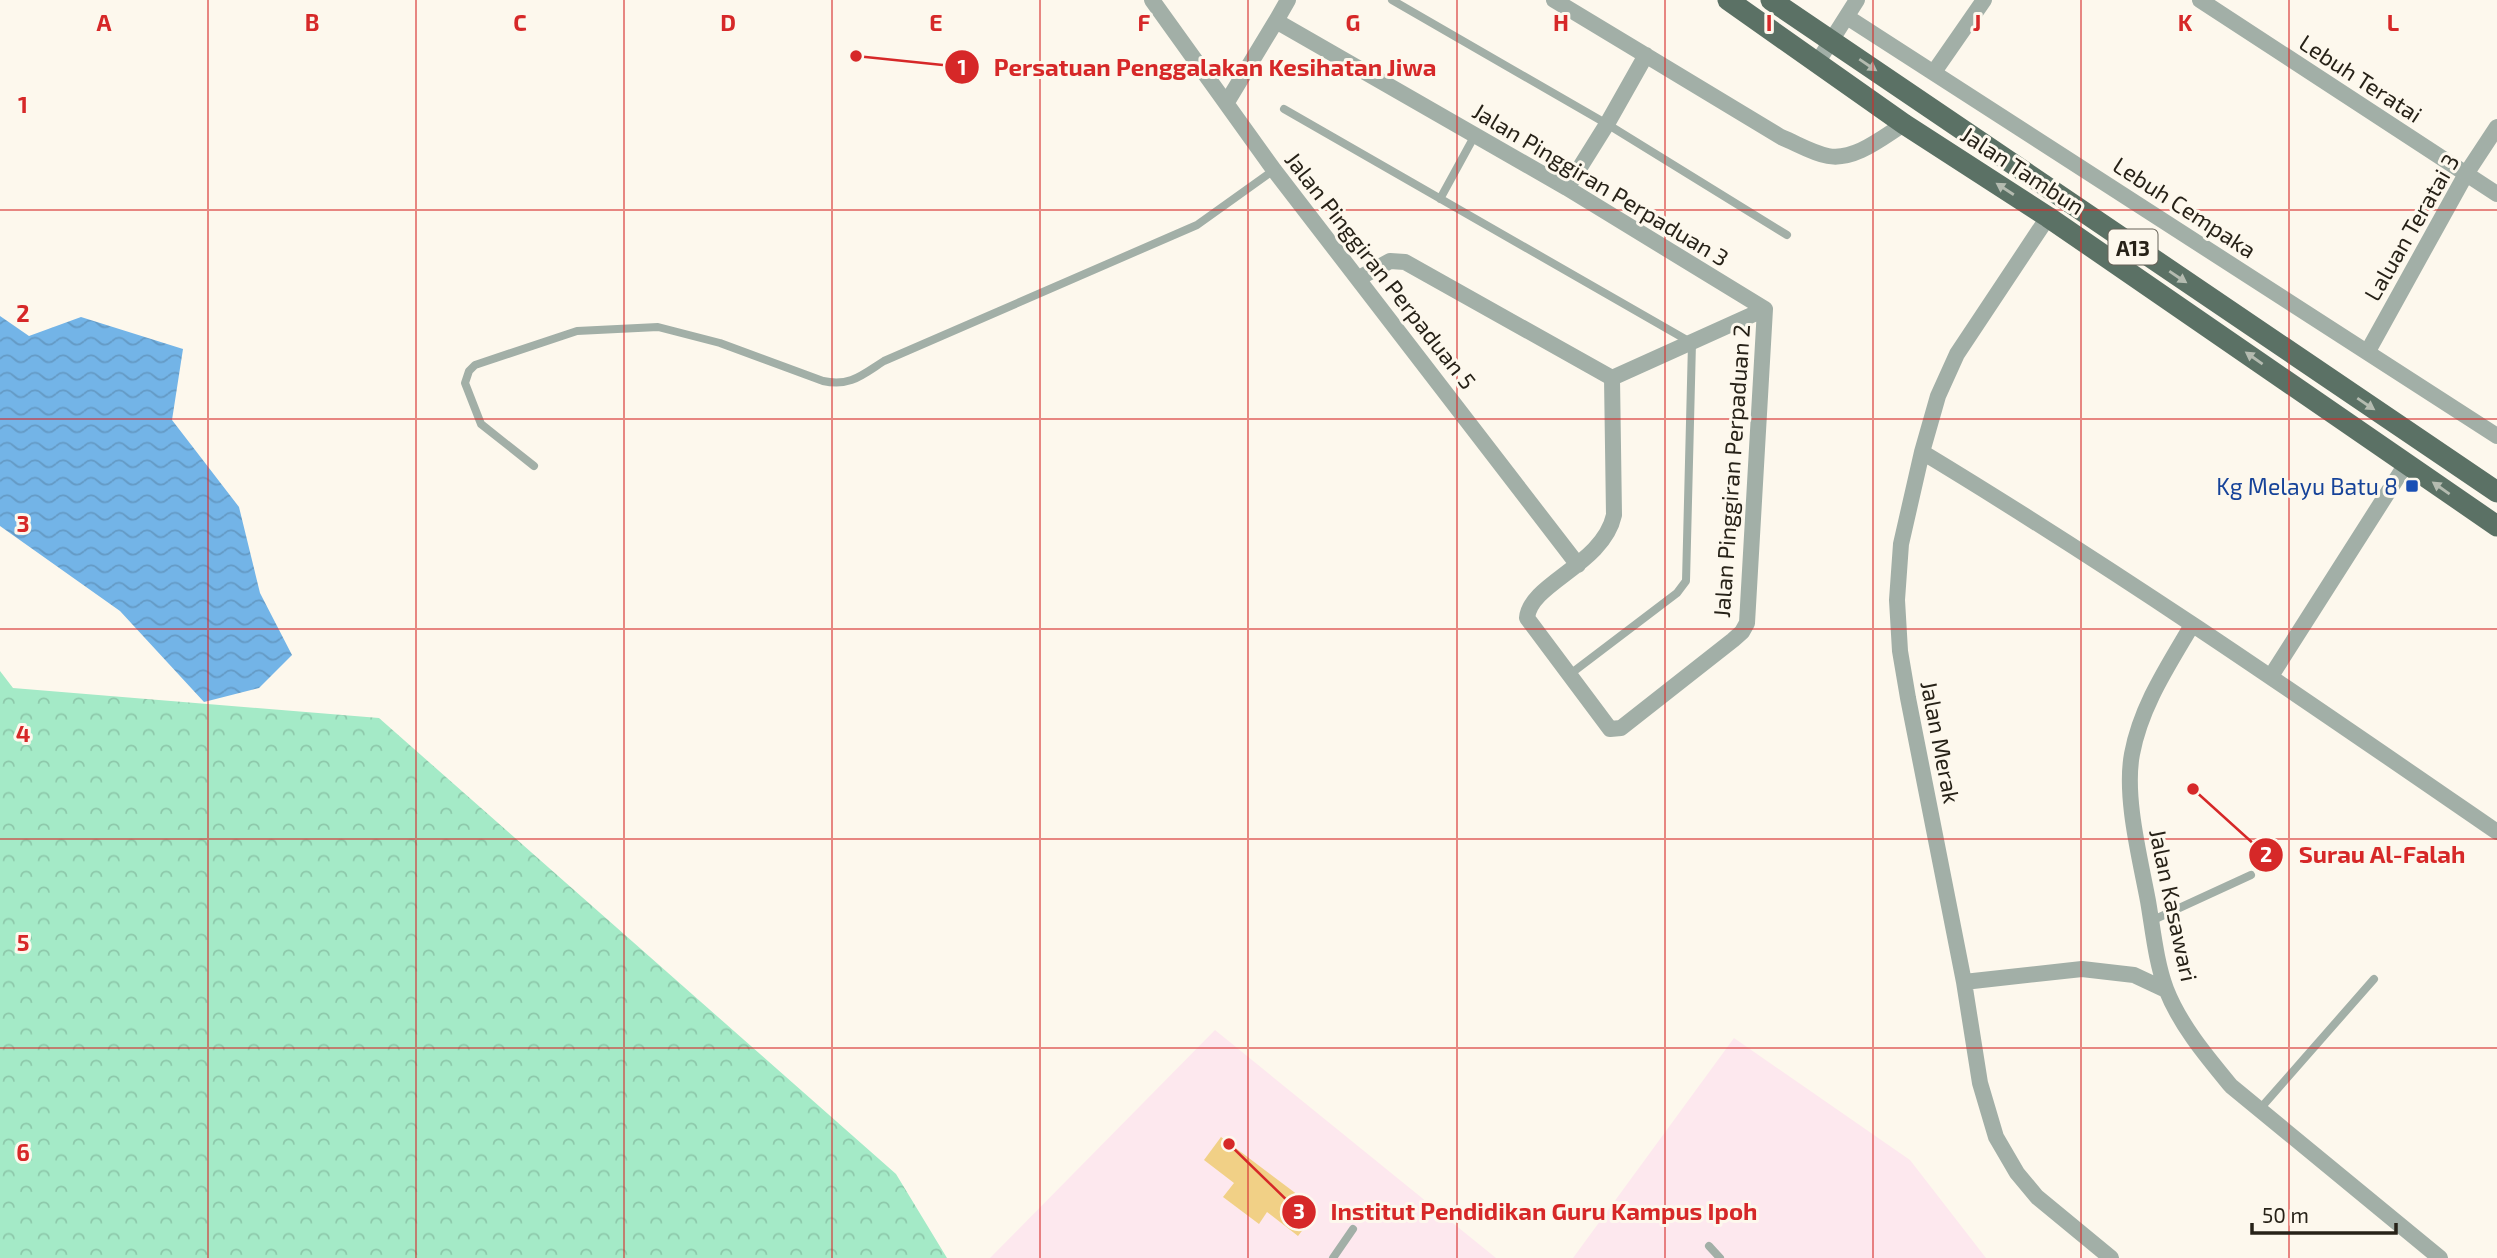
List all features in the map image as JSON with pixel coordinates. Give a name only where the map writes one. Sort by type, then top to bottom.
[{"type":"main road","name":"Jalan Tambun","points":[[1728,0],[1904,124],[2048,217],[2497,526]]},
{"type":"main road","name":"Jalan Tambun","points":[[1771,0],[2497,492]]},
{"type":"street","name":"Jalan Pinggiran Perpaduan 5","points":[[1152,0],[1274,170],[1578,565]]},
{"type":"street","points":[[1227,102],[1288,0]]},
{"type":"street","points":[[1554,0],[1781,137],[1818,153],[1832,157],[1853,153],[1904,124]]},
{"type":"street","points":[[1817,63],[1857,0]]},
{"type":"street","points":[[1934,72],[1984,0]]},
{"type":"street","name":"Lebuh Teratai","points":[[2200,0],[2497,194]]},
{"type":"street","name":"Lebuh Cempaka","points":[[1847,17],[2497,436]]},
{"type":"street","name":"Jalan Pinggiran Perpaduan 3","points":[[1276,21],[1567,188],[1765,309]]},
{"type":"street","points":[[1567,188],[1646,55]]},
{"type":"street","name":"Laluan Teratai 3","points":[[2368,351],[2466,174],[2497,127]]},
{"type":"street","name":"Jalan Merak","points":[[2048,217],[1957,355],[1938,396],[1901,544],[1897,600],[1900,651],[1964,982],[1980,1083],[1996,1138],[2017,1173],[2038,1197],[2110,1258]]},
{"type":"street","points":[[1359,278],[1390,261],[1405,262],[1612,378]]},
{"type":"street","points":[[1612,378],[1765,309]]},
{"type":"street","name":"Jalan Pinggiran Perpaduan 2","points":[[1578,565],[1534,599],[1528,608],[1527,618],[1610,729],[1616,730],[1742,632],[1746,623],[1765,309]]},
{"type":"street","points":[[1578,565],[1605,538],[1614,515],[1612,378]]},
{"type":"street","points":[[1922,452],[2041,524],[2271,676],[2497,832]]},
{"type":"street","points":[[2271,676],[2406,464]]},
{"type":"street","name":"Jalan Kasawari","points":[[2192,625],[2155,686],[2132,756],[2133,816],[2166,990],[2205,1055],[2231,1086],[2440,1258]]},
{"type":"street","points":[[1964,982],[2082,968],[2134,975],[2166,990]]},
{"type":"lane","points":[[1392,0],[1607,124],[1787,235]]},
{"type":"lane","points":[[1284,109],[1692,343],[1686,581],[1677,593],[1569,675]]},
{"type":"lane","points":[[1440,199],[1475,135]]},
{"type":"lane","points":[[534,466],[481,424],[464,383],[474,365],[577,331],[658,327],[720,343],[823,381],[839,384],[859,377],[884,361],[1197,225],[1274,170]]},
{"type":"lane","points":[[2151,921],[2251,875]]},
{"type":"lane","points":[[2259,1110],[2374,979]]},
{"type":"lane","points":[[1333,1258],[1353,1229]]},
{"type":"lane","points":[[1709,1246],[1720,1258]]},
{"type":"shaded area","points":[[1215,1030],[1496,1258],[990,1258]]},
{"type":"shaded area","points":[[1734,1038],[1910,1160],[1986,1258],[1573,1258]]},
{"type":"green space","points":[[0,671],[13,688],[379,718],[896,1174],[947,1258],[0,1258]]},
{"type":"water","points":[[0,316],[29,336],[81,317],[183,349],[172,420],[239,507],[260,593],[292,655],[259,688],[204,702],[120,611],[0,526]]},
{"type":"building","points":[[1221,1137],[1318,1210],[1298,1236],[1267,1212],[1259,1224],[1223,1197],[1234,1183],[1204,1160]]},
{"type":"place","name":"Persatuan Penggalakan Kesihatan Jiwa","points":[[856,56]]},
{"type":"place","name":"Kg Melayu Batu 8","points":[[2412,486]]},
{"type":"place","name":"Surau Al-Falah","points":[[2193,789]]},
{"type":"place","name":"Institut Pendidikan Guru Kampus Ipoh","points":[[1229,1144]]}]
